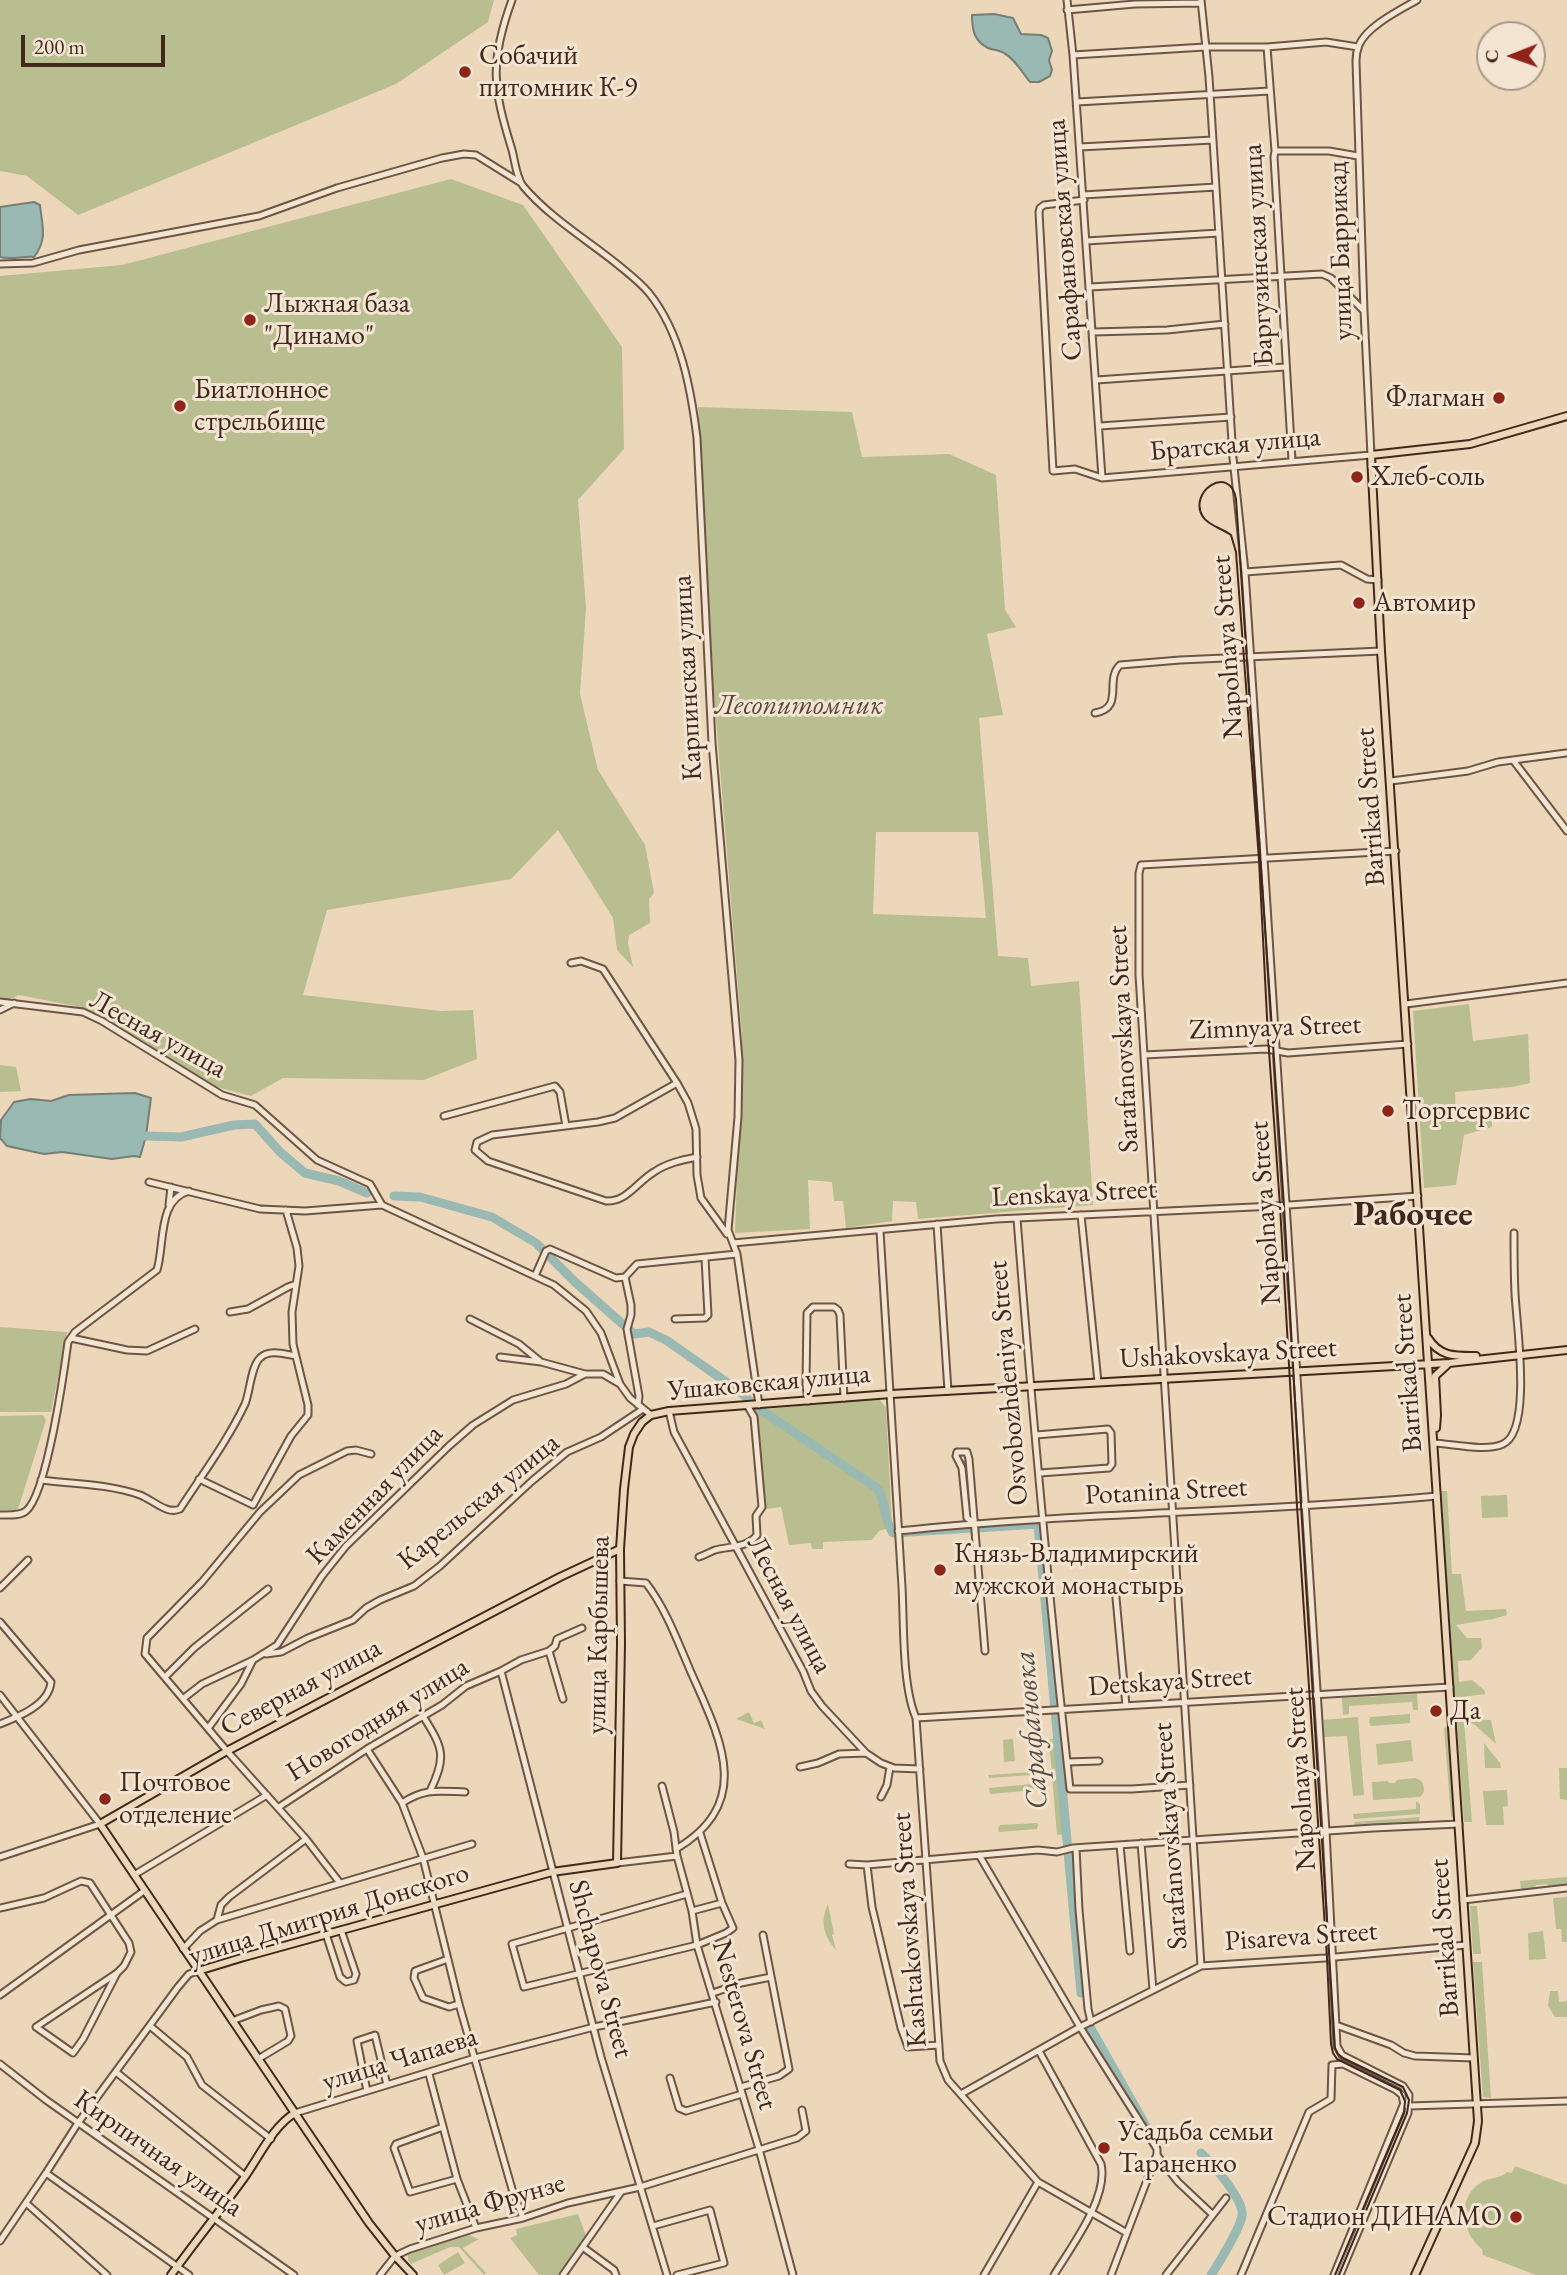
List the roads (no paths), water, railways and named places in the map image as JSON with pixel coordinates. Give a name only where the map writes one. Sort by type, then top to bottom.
[{"type":"main road","points":[[1371,455],[1470,444],[1567,416]]},
{"type":"main road","name":"Barrikad Street","points":[[1371,455],[1381,651],[1478,2133],[1415,2275]]},
{"type":"main road","points":[[1426,1336],[1434,1348],[1449,1356],[1520,1354]]},
{"type":"main road","name":"Ushakovskaya Street","points":[[891,1394],[1449,1363],[1567,1350]]},
{"type":"main road","points":[[1434,1444],[1437,1415],[1435,1376],[1449,1363]]},
{"type":"main road","name":"Ушаковская улица","points":[[651,1415],[669,1411],[891,1394]]},
{"type":"main road","name":"улица Карбышева","points":[[617,1863],[620,1549],[629,1447],[642,1422],[651,1415]]},
{"type":"main road","name":"Северная улица","points":[[100,1824],[227,1751],[550,1582],[620,1549]]},
{"type":"main road","points":[[100,1824],[369,2223],[413,2275]]},
{"type":"main road","name":"улица Дмитрия Донского","points":[[198,1972],[552,1872],[617,1863]]},
{"type":"main road","name":"улица Чапаева","points":[[172,2275],[271,2139],[295,2113]]},
{"type":"street","points":[[512,0],[498,42],[495,63],[496,95],[521,183]]},
{"type":"street","name":"Сарафановская улица","points":[[1066,0],[1077,102],[1102,478]]},
{"type":"street","points":[[1073,55],[1326,42],[1357,47],[1364,36],[1417,0]]},
{"type":"street","points":[[1067,10],[1201,2]]},
{"type":"street","name":"Napolnaya Street","points":[[1201,2],[1251,657],[1306,1505],[1336,2025],[1339,2052],[1407,2090],[1407,2105]]},
{"type":"street","name":"Баргузинская улица","points":[[1268,47],[1292,461]]},
{"type":"street","name":"улица Баррикад","points":[[1357,47],[1358,156],[1371,455]]},
{"type":"street","points":[[1077,102],[1270,91]]},
{"type":"street","points":[[1080,147],[1213,140]]},
{"type":"street","points":[[1275,151],[1329,150],[1358,156]]},
{"type":"street","name":"Карпинская улица","points":[[0,264],[33,262],[79,250],[259,216],[337,188],[464,154],[476,155],[521,183],[541,203],[648,291],[673,337],[694,412],[697,438],[712,743],[739,1060],[738,1117],[729,1236]]},
{"type":"street","points":[[1083,198],[1216,187]]},
{"type":"street","name":"Братская улица","points":[[1083,198],[1044,205],[1039,212],[1053,471],[1075,469],[1102,478],[1371,455]]},
{"type":"street","points":[[1086,241],[1219,233]]},
{"type":"street","points":[[1090,287],[1322,274],[1331,278],[1364,311]]},
{"type":"street","points":[[1093,332],[1167,330],[1225,324]]},
{"type":"street","points":[[1096,380],[1285,367]]},
{"type":"street","points":[[1100,426],[1231,416]]},
{"type":"street","points":[[1245,572],[1341,565],[1367,579],[1378,580]]},
{"type":"street","points":[[1095,713],[1104,712],[1111,704],[1115,673],[1120,665],[1381,651]]},
{"type":"street","points":[[1391,781],[1468,771],[1513,760],[1566,753]]},
{"type":"street","points":[[1513,760],[1567,831]]},
{"type":"street","points":[[1264,859],[1396,851]]},
{"type":"street","name":"Sarafanovskaya Street","points":[[1201,1966],[1139,975],[1139,873],[1141,865],[1264,859]]},
{"type":"street","points":[[571,963],[581,961],[603,969],[677,1083],[692,1115],[698,1142],[701,1198],[729,1236],[737,1254],[759,1405]]},
{"type":"street","points":[[1406,1004],[1567,983]]},
{"type":"street","name":"Лесная улица","points":[[0,1002],[83,1012],[102,1021],[222,1095],[256,1105],[317,1160],[370,1184],[382,1205],[554,1284],[586,1311],[601,1333],[621,1384],[651,1415]]},
{"type":"street","points":[[0,1010],[14,1003]]},
{"type":"street","name":"Zimnyaya Street","points":[[1144,1055],[1264,1049],[1288,1053],[1408,1044]]},
{"type":"street","points":[[677,1083],[615,1118],[492,1135],[477,1142],[475,1150],[488,1161],[615,1202],[623,1199],[654,1171],[675,1161],[697,1157]]},
{"type":"street","points":[[444,1116],[555,1086],[560,1092],[566,1126]]},
{"type":"street","points":[[149,1182],[260,1209],[342,1209],[382,1205]]},
{"type":"street","points":[[0,1515],[24,1513],[30,1507],[41,1480],[49,1452],[68,1342],[75,1332],[104,1308],[156,1270],[171,1187]]},
{"type":"street","points":[[169,1205],[175,1198],[190,1191]]},
{"type":"street","name":"Lenskaya Street","points":[[733,1243],[937,1224],[1418,1196]]},
{"type":"street","points":[[253,1505],[291,1436],[308,1415],[293,1344],[292,1312],[299,1266],[297,1248],[286,1210]]},
{"type":"street","points":[[1081,1215],[1098,1382]]},
{"type":"street","name":"Osvobozhdeniya Street","points":[[1017,1219],[1040,1473],[1041,1519],[1070,1789],[1190,1785]]},
{"type":"street","points":[[937,1224],[948,1391]]},
{"type":"street","points":[[880,1231],[891,1394]]},
{"type":"street","points":[[1434,1444],[1492,1446],[1507,1442],[1512,1435],[1520,1408],[1514,1233]]},
{"type":"street","points":[[535,1276],[546,1252],[555,1250],[617,1278],[625,1277],[637,1264],[737,1254]]},
{"type":"street","points":[[675,1319],[705,1318],[708,1315],[705,1258]]},
{"type":"street","points":[[625,1277],[631,1305],[627,1329],[644,1415],[642,1422]]},
{"type":"street","points":[[230,1312],[247,1309],[296,1284]]},
{"type":"street","points":[[808,1401],[807,1313],[813,1307],[834,1307],[840,1315],[844,1398]]},
{"type":"street","points":[[470,1319],[519,1344],[541,1362]]},
{"type":"street","points":[[71,1338],[127,1350],[148,1351],[195,1329]]},
{"type":"street","points":[[41,1480],[118,1489],[142,1496],[174,1512],[180,1509],[239,1416],[247,1398],[256,1362],[261,1356],[271,1352],[296,1356]]},
{"type":"street","points":[[500,1357],[541,1362],[586,1374],[603,1374],[621,1384]]},
{"type":"street","name":"Каменная улица","points":[[184,1698],[202,1684],[253,1660],[277,1645],[322,1576],[346,1546],[473,1425],[513,1400],[566,1384],[586,1374]]},
{"type":"street","name":"Kashtakovskaya Street","points":[[891,1394],[909,1693],[916,1718],[943,2071],[1038,2182],[1127,2233]]},
{"type":"street","points":[[699,1557],[752,1541],[757,1535],[756,1516],[762,1507],[754,1417],[747,1405]]},
{"type":"street","name":"Карельская улица","points":[[263,1653],[281,1652],[294,1647],[308,1638],[353,1620],[380,1600],[414,1586],[567,1452],[601,1437],[641,1407]]},
{"type":"street","name":"Лесная улица","points":[[669,1411],[674,1432],[821,1706],[866,1753],[881,1763],[890,1767],[920,1769]]},
{"type":"street","points":[[1036,1435],[1108,1429],[1111,1433],[1112,1464],[1109,1468],[1040,1473]]},
{"type":"street","points":[[340,1883],[279,1807],[227,1751],[145,1654],[147,1638],[202,1582],[260,1512],[299,1475],[347,1451],[356,1450],[371,1454]]},
{"type":"street","points":[[974,1523],[967,1518],[962,1468],[956,1456],[957,1452],[961,1451],[967,1452],[969,1459],[985,1651]]},
{"type":"street","points":[[199,1479],[253,1505],[260,1512]]},
{"type":"street","name":"Potanina Street","points":[[898,1531],[974,1523],[1437,1496]]},
{"type":"street","points":[[0,1588],[29,1560]]},
{"type":"street","name":"улица Карбышева","points":[[620,1581],[646,1583],[676,1634],[722,1747],[725,1783],[723,1792],[700,1833]]},
{"type":"street","points":[[1115,1587],[1126,1706]]},
{"type":"street","points":[[165,1677],[194,1648],[268,1589]]},
{"type":"street","points":[[0,1622],[51,1682],[47,1694],[29,1712],[0,1724]]},
{"type":"street","name":"Новогодняя улица","points":[[279,1807],[367,1749],[442,1705],[466,1686],[521,1660],[549,1651],[555,1646],[557,1639],[582,1628]]},
{"type":"street","points":[[549,1651],[563,1699]]},
{"type":"street","points":[[209,1727],[241,1684],[253,1660]]},
{"type":"street","name":"Shchapova Street","points":[[501,1671],[601,2057],[667,2275]]},
{"type":"street","name":"Detskaya Street","points":[[916,1718],[1450,1687]]},
{"type":"street","points":[[0,1695],[100,1824]]},
{"type":"street","points":[[423,1716],[440,1743],[442,1761],[430,1791]]},
{"type":"street","points":[[367,1749],[402,1803],[423,1858],[459,2004],[523,2218]]},
{"type":"street","points":[[800,1767],[839,1754],[866,1753]]},
{"type":"street","points":[[1067,1762],[1099,1761]]},
{"type":"street","points":[[881,1797],[887,1785],[890,1767]]},
{"type":"street","name":"Nesterova Street","points":[[662,1786],[692,1911],[697,1945],[759,2149],[793,2275]]},
{"type":"street","points":[[402,1803],[416,1794],[430,1791],[465,1792]]},
{"type":"street","name":"Новогодняя улица","points":[[134,1875],[267,1795]]},
{"type":"street","name":"Северная улица","points":[[0,1857],[100,1824]]},
{"type":"street","points":[[849,1864],[867,1865],[1038,1850],[1057,1852],[1074,1848],[1142,1843],[1458,1824]]},
{"type":"street","points":[[676,1853],[700,1833],[722,1903],[733,1928],[697,1945],[524,1987],[512,1944],[687,1894]]},
{"type":"street","points":[[217,1920],[221,1905],[229,1896],[306,1839]]},
{"type":"street","points":[[1142,1843],[1153,1990]]},
{"type":"street","points":[[183,1949],[200,1931],[217,1920],[472,1844]]},
{"type":"street","points":[[1120,1845],[1130,1951]]},
{"type":"street","points":[[1074,1848],[1087,2009],[1091,2022]]},
{"type":"street","name":"улица Дмитрия Донского","points":[[617,1863],[676,1853]]},
{"type":"street","points":[[979,1855],[1080,2027],[1157,2149],[1111,2275]]},
{"type":"street","points":[[867,1865],[872,1907],[908,2047],[939,2045]]},
{"type":"street","points":[[0,1908],[44,1898],[86,1881],[95,1888],[128,1943],[131,1952],[117,1973],[36,2026],[73,2053],[117,1973]]},
{"type":"street","points":[[1463,1900],[1567,1888]]},
{"type":"street","points":[[0,1995],[144,1891]]},
{"type":"street","points":[[692,1911],[722,1903]]},
{"type":"street","points":[[326,1934],[340,1977],[346,1982],[354,1980],[356,1975],[341,1930]]},
{"type":"street","points":[[670,2078],[678,2108],[686,2111],[784,2074],[789,2069],[763,1935]]},
{"type":"street","name":"Pisareva Street","points":[[961,2094],[1080,2027],[1201,1966],[1466,1945]]},
{"type":"street","points":[[448,1959],[415,1971],[414,1979],[423,1998],[449,2007],[459,2004]]},
{"type":"street","name":"улица Дмитрия Донского","points":[[0,2241],[78,2123],[189,1974],[198,1972]]},
{"type":"street","points":[[713,1993],[741,1983],[772,1977]]},
{"type":"street","name":"улица Чапаева","points":[[295,2113],[475,2059],[594,2027],[716,2002]]},
{"type":"street","points":[[232,2021],[261,2010],[279,2006],[285,2009],[291,2036],[258,2059]]},
{"type":"street","points":[[1336,2025],[1415,2056],[1474,2058]]},
{"type":"street","points":[[150,2026],[187,2057],[202,2085],[271,2139]]},
{"type":"street","points":[[367,2091],[357,2041],[364,2038],[375,2035],[387,2085]]},
{"type":"street","points":[[1039,2051],[1101,2164],[1104,2175],[1092,2212],[1054,2275]]},
{"type":"street","name":"Кирпичная улица","points":[[0,2064],[78,2123],[294,2275]]},
{"type":"street","points":[[1241,2275],[1309,2112],[1331,2099],[1332,2065],[1343,2064],[1396,2090],[1407,2105],[1340,2275]]},
{"type":"street","points":[[116,2072],[245,2176]]},
{"type":"street","points":[[429,2074],[457,2179],[476,2228]]},
{"type":"street","points":[[1407,2105],[1567,2101]]},
{"type":"street","points":[[1334,2275],[1407,2105]]},
{"type":"street","points":[[640,2187],[797,2138],[806,2131],[802,2110]]},
{"type":"street","points":[[443,2127],[396,2144],[394,2148],[410,2192],[457,2179]]},
{"type":"street","points":[[1157,2154],[1178,2182],[1212,2214]]},
{"type":"street","points":[[47,2173],[190,2275]]},
{"type":"street","points":[[984,2275],[1038,2182]]},
{"type":"street","name":"улица Фрунзе","points":[[380,2275],[395,2256],[410,2249],[568,2203],[640,2187]]},
{"type":"street","points":[[563,2275],[621,2192]]},
{"type":"street","points":[[1166,2275],[1226,2198]]},
{"type":"street","points":[[26,2203],[107,2275]]},
{"type":"street","points":[[653,2226],[710,2210],[724,2263],[677,2275]]},
{"type":"street","points":[[584,2248],[614,2270],[616,2275]]},
{"type":"water","points":[[994,14],[1013,18],[1021,34],[1048,38],[1052,51],[1049,60],[1052,70],[1050,76],[1039,82],[1030,82],[1008,56],[980,42],[973,30],[972,15]]},
{"type":"water","points":[[34,202],[40,205],[43,238],[34,257],[0,257],[0,207]]},
{"type":"water","points":[[135,1093],[151,1098],[140,1157],[112,1159],[62,1152],[44,1154],[7,1146],[0,1138],[1,1120],[14,1102],[31,1099],[51,1101],[69,1095]]},
{"type":"waterway","name":"Сарафановка","points":[[146,1136],[181,1137],[234,1125],[255,1124],[280,1152],[305,1173],[339,1181],[367,1193]]},
{"type":"waterway","name":"Сарафановка","points":[[394,1196],[420,1197],[492,1217],[536,1243],[634,1334],[649,1332],[666,1340],[749,1400]]},
{"type":"waterway","name":"Сарафановка","points":[[755,1406],[877,1488],[893,1533],[973,1528]]},
{"type":"waterway","points":[[964,1461],[967,1468],[971,1518]]},
{"type":"waterway","name":"Сарафановка","points":[[976,1528],[1038,1524],[1081,1993]]},
{"type":"waterway","name":"Сарафановка","points":[[1090,2027],[1155,2142]]},
{"type":"waterway","points":[[1201,2153],[1227,2183],[1242,2209],[1237,2229],[1211,2275]]},
{"type":"tram line","points":[[1335,2275],[1404,2112],[1405,2101],[1400,2090],[1337,2059],[1331,2044],[1259,860],[1236,552],[1231,535],[1206,520],[1200,508],[1205,491],[1219,482],[1232,488],[1236,499],[1284,1206],[1335,2048],[1343,2058],[1403,2087],[1409,2100],[1407,2113],[1339,2275]]},
{"type":"place","name":"Собачий питомник К-9","points":[[465,72]]},
{"type":"place","name":"Лыжная база \"Динамо\"","points":[[250,320]]},
{"type":"place","name":"Флагман","points":[[1499,398]]},
{"type":"place","name":"Биатлонное стрельбище","points":[[180,406]]},
{"type":"place","name":"Хлеб-соль","points":[[1357,477]]},
{"type":"place","name":"Автомир","points":[[1359,603]]},
{"type":"place","name":"Торгсервис","points":[[1388,1111]]},
{"type":"place","name":"Князь-Владимирский мужской монастырь","points":[[940,1570]]},
{"type":"place","name":"Да","points":[[1436,1711]]},
{"type":"place","name":"Почтовое отделение","points":[[105,1799]]},
{"type":"place","name":"Усадьба семьи Тараненко","points":[[1104,2148]]},
{"type":"place","name":"Стадион ДИНАМО","points":[[1516,2217]]},
{"type":"district","name":"Рабочее","points":[[1413,1215]]},
{"type":"park label","name":"Лесопитомник","points":[[799,706]]}]
